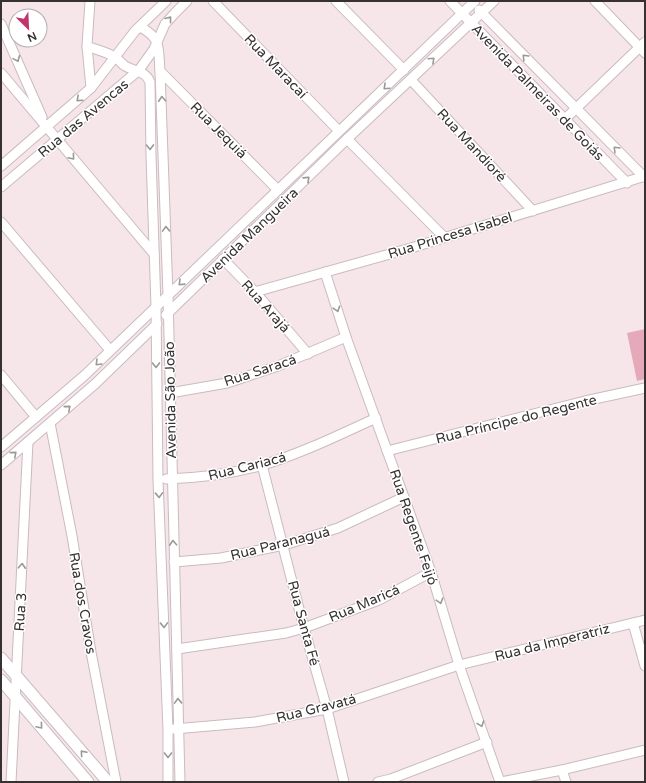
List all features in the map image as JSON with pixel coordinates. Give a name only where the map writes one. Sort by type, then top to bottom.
[{"type":"main road","points":[[1,658],[108,782]]},
{"type":"main road","points":[[1,680],[88,782]]},
{"type":"street","points":[[90,1],[87,46],[91,88]]},
{"type":"street","name":"Rua das Avencas","points":[[1,166],[91,88],[135,30],[140,27],[166,1]]},
{"type":"street","points":[[158,42],[165,24],[187,1]]},
{"type":"street","name":"Rua Maracaí","points":[[213,1],[339,131]]},
{"type":"street","points":[[336,1],[404,70]]},
{"type":"street","name":"Avenida Palmeiras de Goiás","points":[[450,1],[627,183]]},
{"type":"street","name":"Avenida Mangueira","points":[[1,465],[95,384],[347,139],[494,1]]},
{"type":"street","points":[[565,119],[643,48],[595,1]]},
{"type":"street","name":"Avenida Mangueira","points":[[1,447],[85,375],[404,70],[462,14],[472,2]]},
{"type":"street","name":"Avenida Palmeiras de Goiás","points":[[472,2],[644,177]]},
{"type":"street","points":[[1,24],[46,127]]},
{"type":"street","points":[[140,27],[153,34],[158,42]]},
{"type":"street","name":"Rua das Avencas","points":[[1,187],[139,70],[158,42]]},
{"type":"street","name":"Avenida São João","points":[[158,42],[169,313],[180,782]]},
{"type":"street","points":[[87,46],[115,57],[130,68],[139,70]]},
{"type":"street","name":"Avenida São João","points":[[139,70],[146,75],[150,82],[150,156],[156,307],[158,480],[168,730],[168,782]]},
{"type":"street","name":"Rua Jequiá","points":[[160,71],[278,190]]},
{"type":"street","points":[[1,73],[154,254]]},
{"type":"street","name":"Rua Mandioré","points":[[411,80],[533,210]]},
{"type":"street","points":[[347,139],[444,237]]},
{"type":"street","points":[[8,160],[17,173]]},
{"type":"street","name":"Rua Princesa Isabel","points":[[255,292],[644,177]]},
{"type":"street","points":[[1,222],[110,350]]},
{"type":"street","name":"Rua Arajá","points":[[223,259],[255,292],[308,354]]},
{"type":"street","name":"Rua Regente Feijó","points":[[325,272],[346,337],[431,572],[460,665],[501,782]]},
{"type":"street","name":"Rua Saracá","points":[[170,393],[227,383],[278,366],[346,337]]},
{"type":"street","points":[[1,375],[36,417]]},
{"type":"street","name":"Rua Príncipe do Regente","points":[[387,450],[585,401],[645,388]]},
{"type":"street","name":"Rua Cariacá","points":[[158,480],[205,477],[262,465],[297,453],[376,418]]},
{"type":"street","name":"Rua dos Cravos","points":[[50,423],[72,536],[91,652],[116,782]]},
{"type":"street","name":"Rua 3","points":[[11,782],[15,675],[20,610],[28,442]]},
{"type":"street","name":"Rua Santa Fé","points":[[262,465],[284,545],[304,628],[327,709],[344,782]]},
{"type":"street","name":"Rua Paranaguá","points":[[174,562],[221,558],[284,545],[338,528],[404,497]]},
{"type":"street","name":"Rua Maricá","points":[[177,649],[286,633],[304,628],[379,600],[431,572]]},
{"type":"street","name":"Rua da Imperatriz","points":[[460,665],[645,620]]},
{"type":"street","points":[[633,623],[645,666]]},
{"type":"street","name":"Rua Gravatá","points":[[168,730],[254,722],[327,709],[460,665]]},
{"type":"street","points":[[378,782],[391,779],[487,742]]},
{"type":"street","points":[[501,782],[562,770],[645,750]]},
{"type":"street","points":[[562,770],[566,782]]},
{"type":"shaded area","points":[[645,329],[645,379],[637,381],[627,333]]}]
